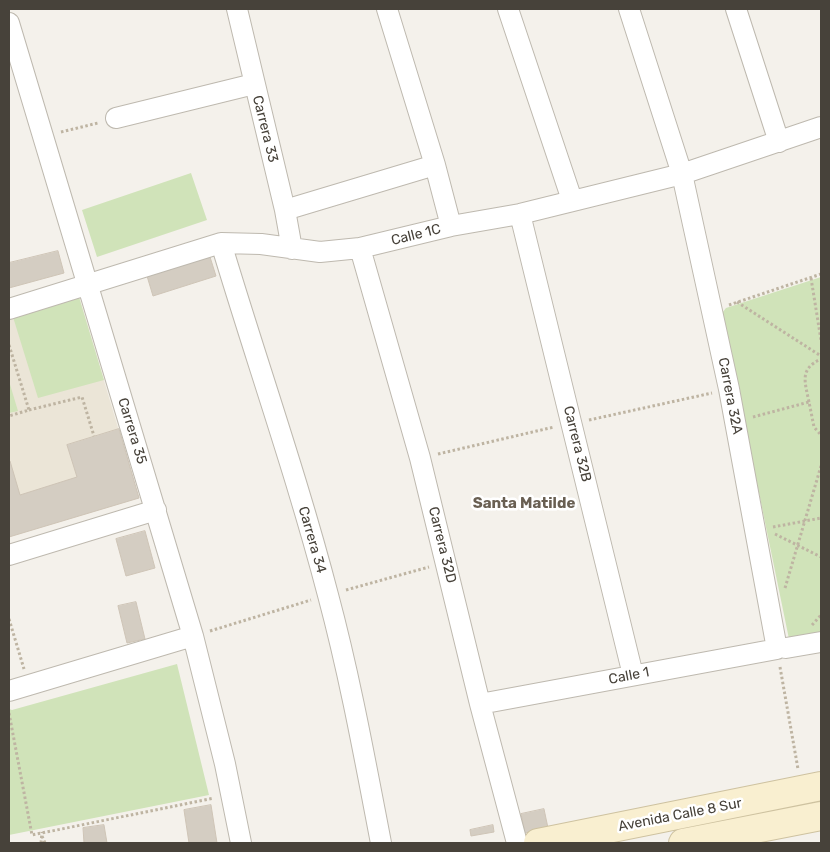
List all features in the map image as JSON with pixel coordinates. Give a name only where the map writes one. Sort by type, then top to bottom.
[{"type":"main road","name":"Avenida Calle 8 Sur","points":[[538,843],[812,788]]},
{"type":"main road","name":"Avenida Calle 8 Sur","points":[[683,843],[745,837],[821,816]]},
{"type":"street","name":"Carrera 33","points":[[237,9],[285,210],[292,249]]},
{"type":"street","points":[[387,9],[435,165],[451,226]]},
{"type":"street","points":[[508,9],[572,200]]},
{"type":"street","name":"Carrera 32A","points":[[629,9],[682,174],[729,389],[781,648]]},
{"type":"street","points":[[736,9],[779,142]]},
{"type":"street","name":"Carrera 35","points":[[9,22],[193,636],[241,843]]},
{"type":"street","points":[[116,118],[254,84]]},
{"type":"street","name":"Calle 1C","points":[[9,308],[221,243],[254,243],[320,252],[360,248],[451,226],[520,214],[682,174],[821,127]]},
{"type":"street","points":[[285,210],[435,165]]},
{"type":"street","name":"Carrera 32B","points":[[520,214],[633,675]]},
{"type":"street","name":"Carrera 34","points":[[221,243],[295,481],[328,595],[358,724],[381,843]]},
{"type":"street","name":"Carrera 32D","points":[[360,248],[420,458],[480,704],[517,843]]},
{"type":"street","points":[[9,555],[156,510]]},
{"type":"street","points":[[9,691],[193,636]]},
{"type":"street","name":"Calle 1","points":[[480,704],[821,642]]},
{"type":"path","points":[[43,136],[116,118]]},
{"type":"path","points":[[728,305],[821,274]]},
{"type":"path","points":[[811,278],[821,340]]},
{"type":"path","points":[[736,302],[821,357],[809,366],[805,376],[814,427],[821,435]]},
{"type":"path","points":[[9,345],[29,410]]},
{"type":"path","points":[[9,416],[82,397],[94,436]]},
{"type":"path","points":[[752,417],[809,402]]},
{"type":"path","points":[[783,597],[821,466]]},
{"type":"path","points":[[772,527],[821,518]]},
{"type":"path","points":[[772,532],[821,557]]},
{"type":"path","points":[[9,619],[28,685]]},
{"type":"path","points":[[781,648],[812,788]]},
{"type":"path","points":[[9,713],[32,835],[231,794]]},
{"type":"path","points":[[41,843],[42,834]]},
{"type":"path","points":[[42,834],[45,843]]},
{"type":"shaded area","points":[[79,297],[139,498],[9,537],[9,318]]},
{"type":"green space","points":[[191,173],[207,220],[97,257],[82,210]]},
{"type":"green space","points":[[821,277],[821,638],[789,639],[722,313],[726,308]]},
{"type":"green space","points":[[79,297],[104,380],[38,398],[13,317]]},
{"type":"green space","points":[[9,381],[18,411],[9,413]]},
{"type":"green space","points":[[177,664],[209,795],[9,835],[9,709],[12,710]]},
{"type":"building","points":[[58,251],[64,273],[9,288],[9,263]]},
{"type":"building","points":[[210,257],[216,276],[153,296],[147,276]]},
{"type":"building","points":[[119,429],[139,498],[9,537],[10,461],[20,495],[77,477],[67,445]]},
{"type":"building","points":[[145,531],[155,568],[126,576],[116,539]]},
{"type":"building","points":[[136,602],[145,639],[127,643],[118,606]]},
{"type":"building","points":[[211,805],[217,843],[189,843],[184,810]]},
{"type":"building","points":[[544,809],[548,828],[525,833],[521,814]]},
{"type":"building","points":[[104,825],[107,843],[84,843],[83,828]]},
{"type":"building","points":[[493,825],[494,832],[471,836],[470,830]]},
{"type":"district","name":"Santa Matilde","points":[[524,504]]}]
